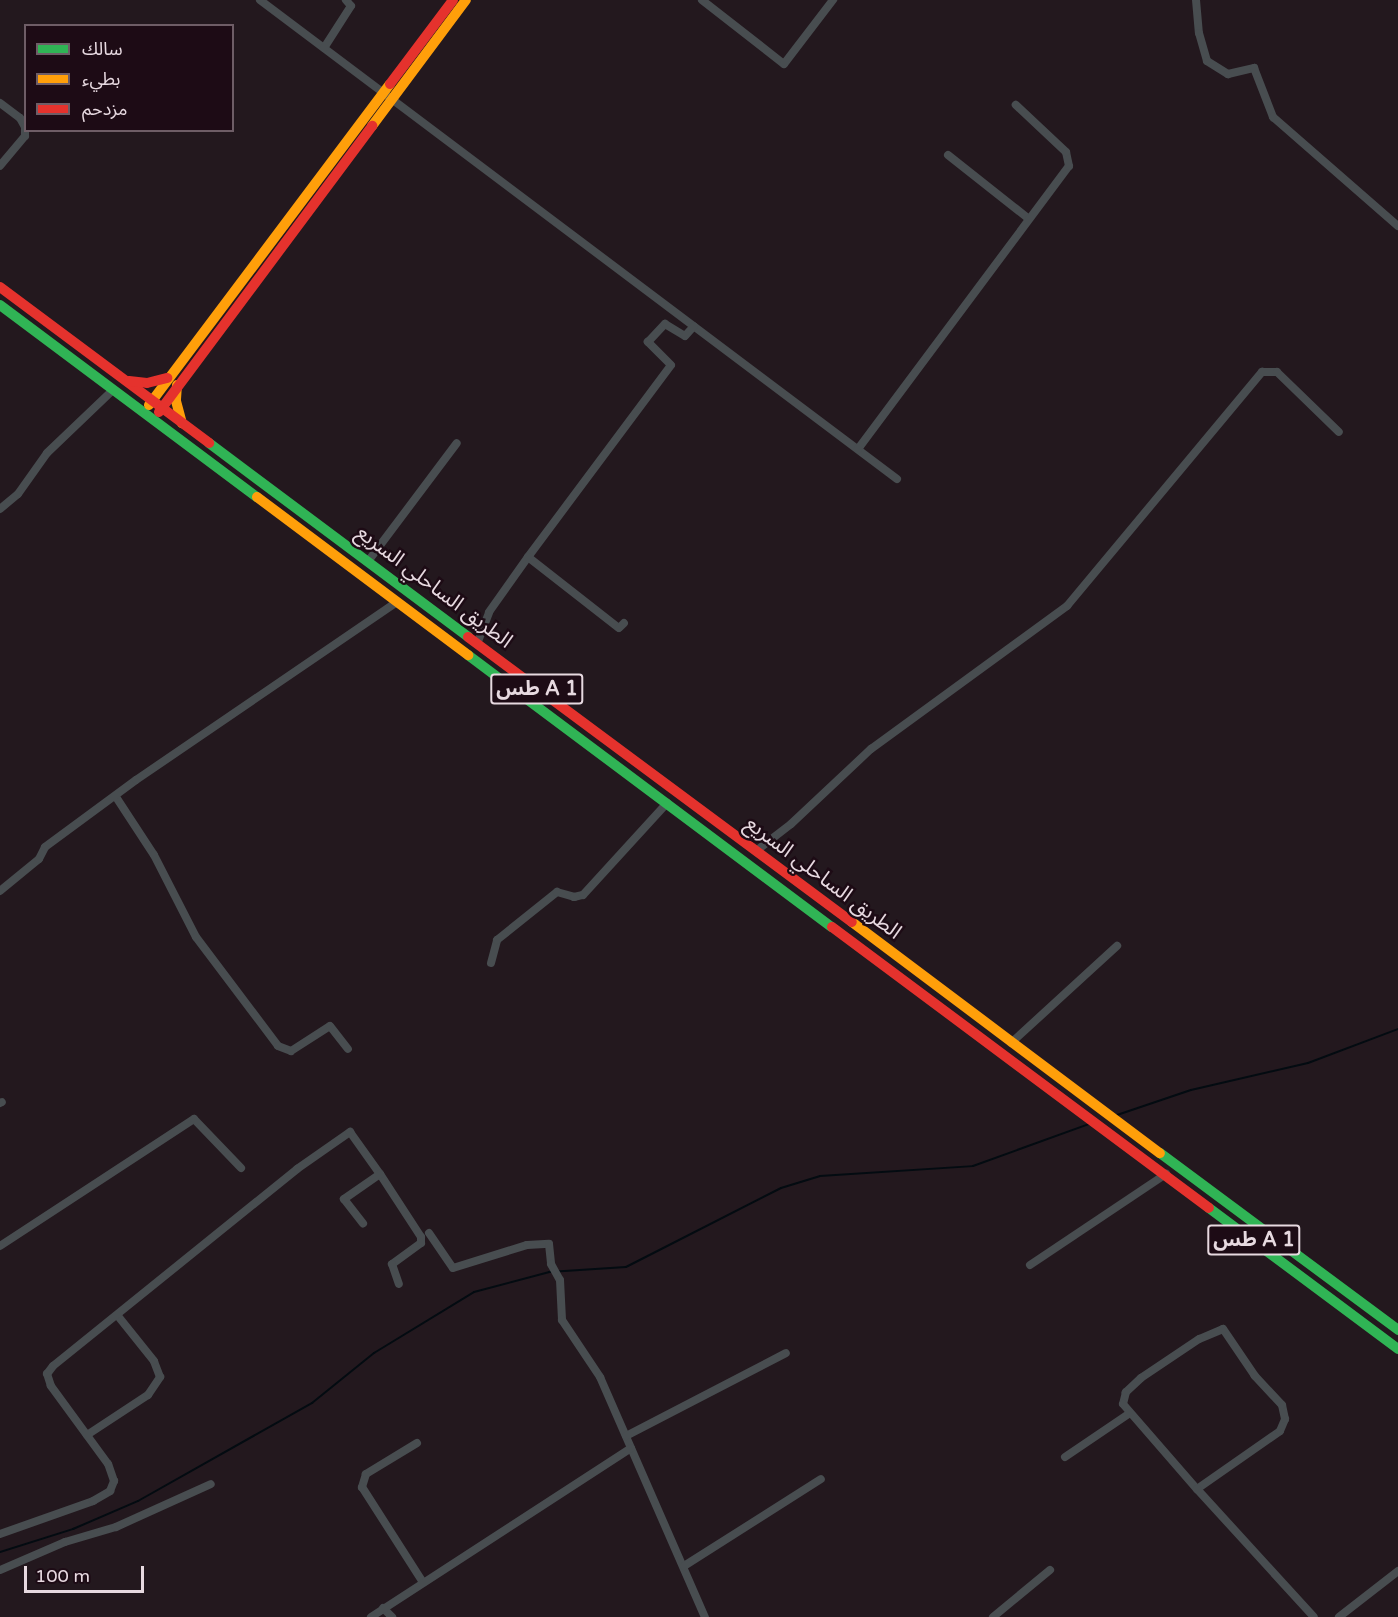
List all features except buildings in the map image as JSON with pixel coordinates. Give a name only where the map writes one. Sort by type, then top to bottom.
[{"type":"main road","points":[[144,412],[167,378],[225,312],[391,102],[448,15],[453,0]]},
{"type":"main road","points":[[153,420],[332,159],[381,94],[448,15],[466,0]]},
{"type":"main road","points":[[332,159],[342,166]]},
{"type":"main road","name":"الطريق الساحلي السريع","points":[[0,287],[369,560],[477,644],[1011,1043],[1070,1095]]},
{"type":"main road","name":"الطريق الساحلي السريع","points":[[0,305],[668,803],[1070,1095]]},
{"type":"main road","points":[[125,381],[147,383],[167,378]]},
{"type":"main road","points":[[177,385],[176,401],[182,423]]},
{"type":"main road","name":"طس A 1","points":[[1070,1095],[1118,1124],[1398,1330]]},
{"type":"main road","name":"طس A 1","points":[[1070,1095],[1110,1133],[1398,1349]]},
{"type":"street","points":[[260,0],[391,102],[897,479]]},
{"type":"street","points":[[324,48],[351,6],[346,0]]},
{"type":"street","points":[[702,0],[784,64],[833,0]]},
{"type":"street","points":[[1196,0],[1199,33],[1207,61],[1228,75],[1254,69],[1273,117],[1398,226]]},
{"type":"street","points":[[0,103],[20,118],[25,136],[0,166]]},
{"type":"street","points":[[858,449],[1067,169],[1069,157],[1016,105]]},
{"type":"street","points":[[948,155],[1029,219]]},
{"type":"street","points":[[477,644],[489,612],[671,365],[648,342],[665,324],[685,336],[693,326]]},
{"type":"street","points":[[756,851],[791,824],[870,748],[1067,606],[1262,372],[1277,372],[1339,432]]},
{"type":"street","points":[[0,509],[18,494],[48,453],[113,390]]},
{"type":"street","points":[[369,560],[457,443]]},
{"type":"street","points":[[528,558],[619,628],[624,622]]},
{"type":"street","points":[[0,891],[33,865],[45,848],[267,688],[397,602]]},
{"type":"street","points":[[116,797],[154,855],[196,937],[278,1046],[291,1051],[330,1026],[348,1049]]},
{"type":"street","points":[[491,963],[497,940],[557,892],[574,897],[583,895],[668,803]]},
{"type":"street","points":[[1011,1043],[1117,946]]},
{"type":"street","points":[[0,1246],[194,1119],[241,1168]]},
{"type":"street","points":[[0,1534],[110,1491],[114,1481],[108,1464],[51,1386],[47,1374],[235,1217],[344,1134],[350,1132],[421,1237],[421,1243],[392,1264],[399,1284]]},
{"type":"street","points":[[363,1223],[344,1199],[380,1174]]},
{"type":"street","points":[[1030,1265],[1166,1174]]},
{"type":"street","points":[[429,1233],[453,1268],[527,1245],[549,1244],[551,1264],[560,1280],[562,1320],[600,1377],[705,1617]]},
{"type":"street","points":[[87,1435],[148,1395],[160,1377],[154,1361],[118,1316]]},
{"type":"street","points":[[1197,1489],[1280,1431],[1285,1419],[1282,1405],[1255,1376],[1229,1332],[1215,1329],[1141,1378],[1123,1398],[1130,1413],[1197,1489],[1314,1617]]},
{"type":"street","points":[[626,1436],[786,1353]]},
{"type":"street","points":[[1065,1457],[1130,1413]]},
{"type":"street","points":[[417,1443],[366,1474],[362,1487],[422,1581]]},
{"type":"street","points":[[375,1616],[422,1581],[631,1448]]},
{"type":"street","points":[[684,1566],[821,1479]]},
{"type":"street","points":[[0,1570],[65,1542],[116,1527],[211,1484]]},
{"type":"street","points":[[993,1617],[1050,1570]]},
{"type":"street","points":[[1340,1617],[1398,1571]]},
{"type":"street","points":[[383,1608],[392,1617]]},
{"type":"waterway","points":[[1117,1115],[1191,1090],[1308,1063],[1398,1029]]},
{"type":"waterway","points":[[0,1552],[73,1529],[138,1501],[312,1403],[374,1353],[474,1292],[549,1272],[626,1267],[781,1188],[820,1176],[973,1166],[1089,1124]]},
{"type":"traffic: fast","points":[[0,305],[257,497]]},
{"type":"traffic: fast","points":[[209,443],[468,637]]},
{"type":"traffic: fast","points":[[468,655],[832,927]]},
{"type":"traffic: fast","points":[[1160,1153],[1398,1330]]},
{"type":"traffic: fast","points":[[1209,1208],[1398,1349]]},
{"type":"traffic: slow","points":[[372,126],[466,0]]},
{"type":"traffic: slow","points":[[149,405],[390,84]]},
{"type":"traffic: slow","points":[[177,385],[176,401],[182,423]]},
{"type":"traffic: slow","points":[[257,497],[468,655]]},
{"type":"traffic: slow","points":[[852,922],[1160,1153]]},
{"type":"traffic: jam","points":[[390,84],[453,0]]},
{"type":"traffic: jam","points":[[159,412],[372,126]]},
{"type":"traffic: jam","points":[[0,287],[209,443]]},
{"type":"traffic: jam","points":[[129,381],[147,383],[167,378]]},
{"type":"traffic: jam","points":[[468,637],[852,922]]},
{"type":"traffic: jam","points":[[832,927],[1209,1208]]}]
